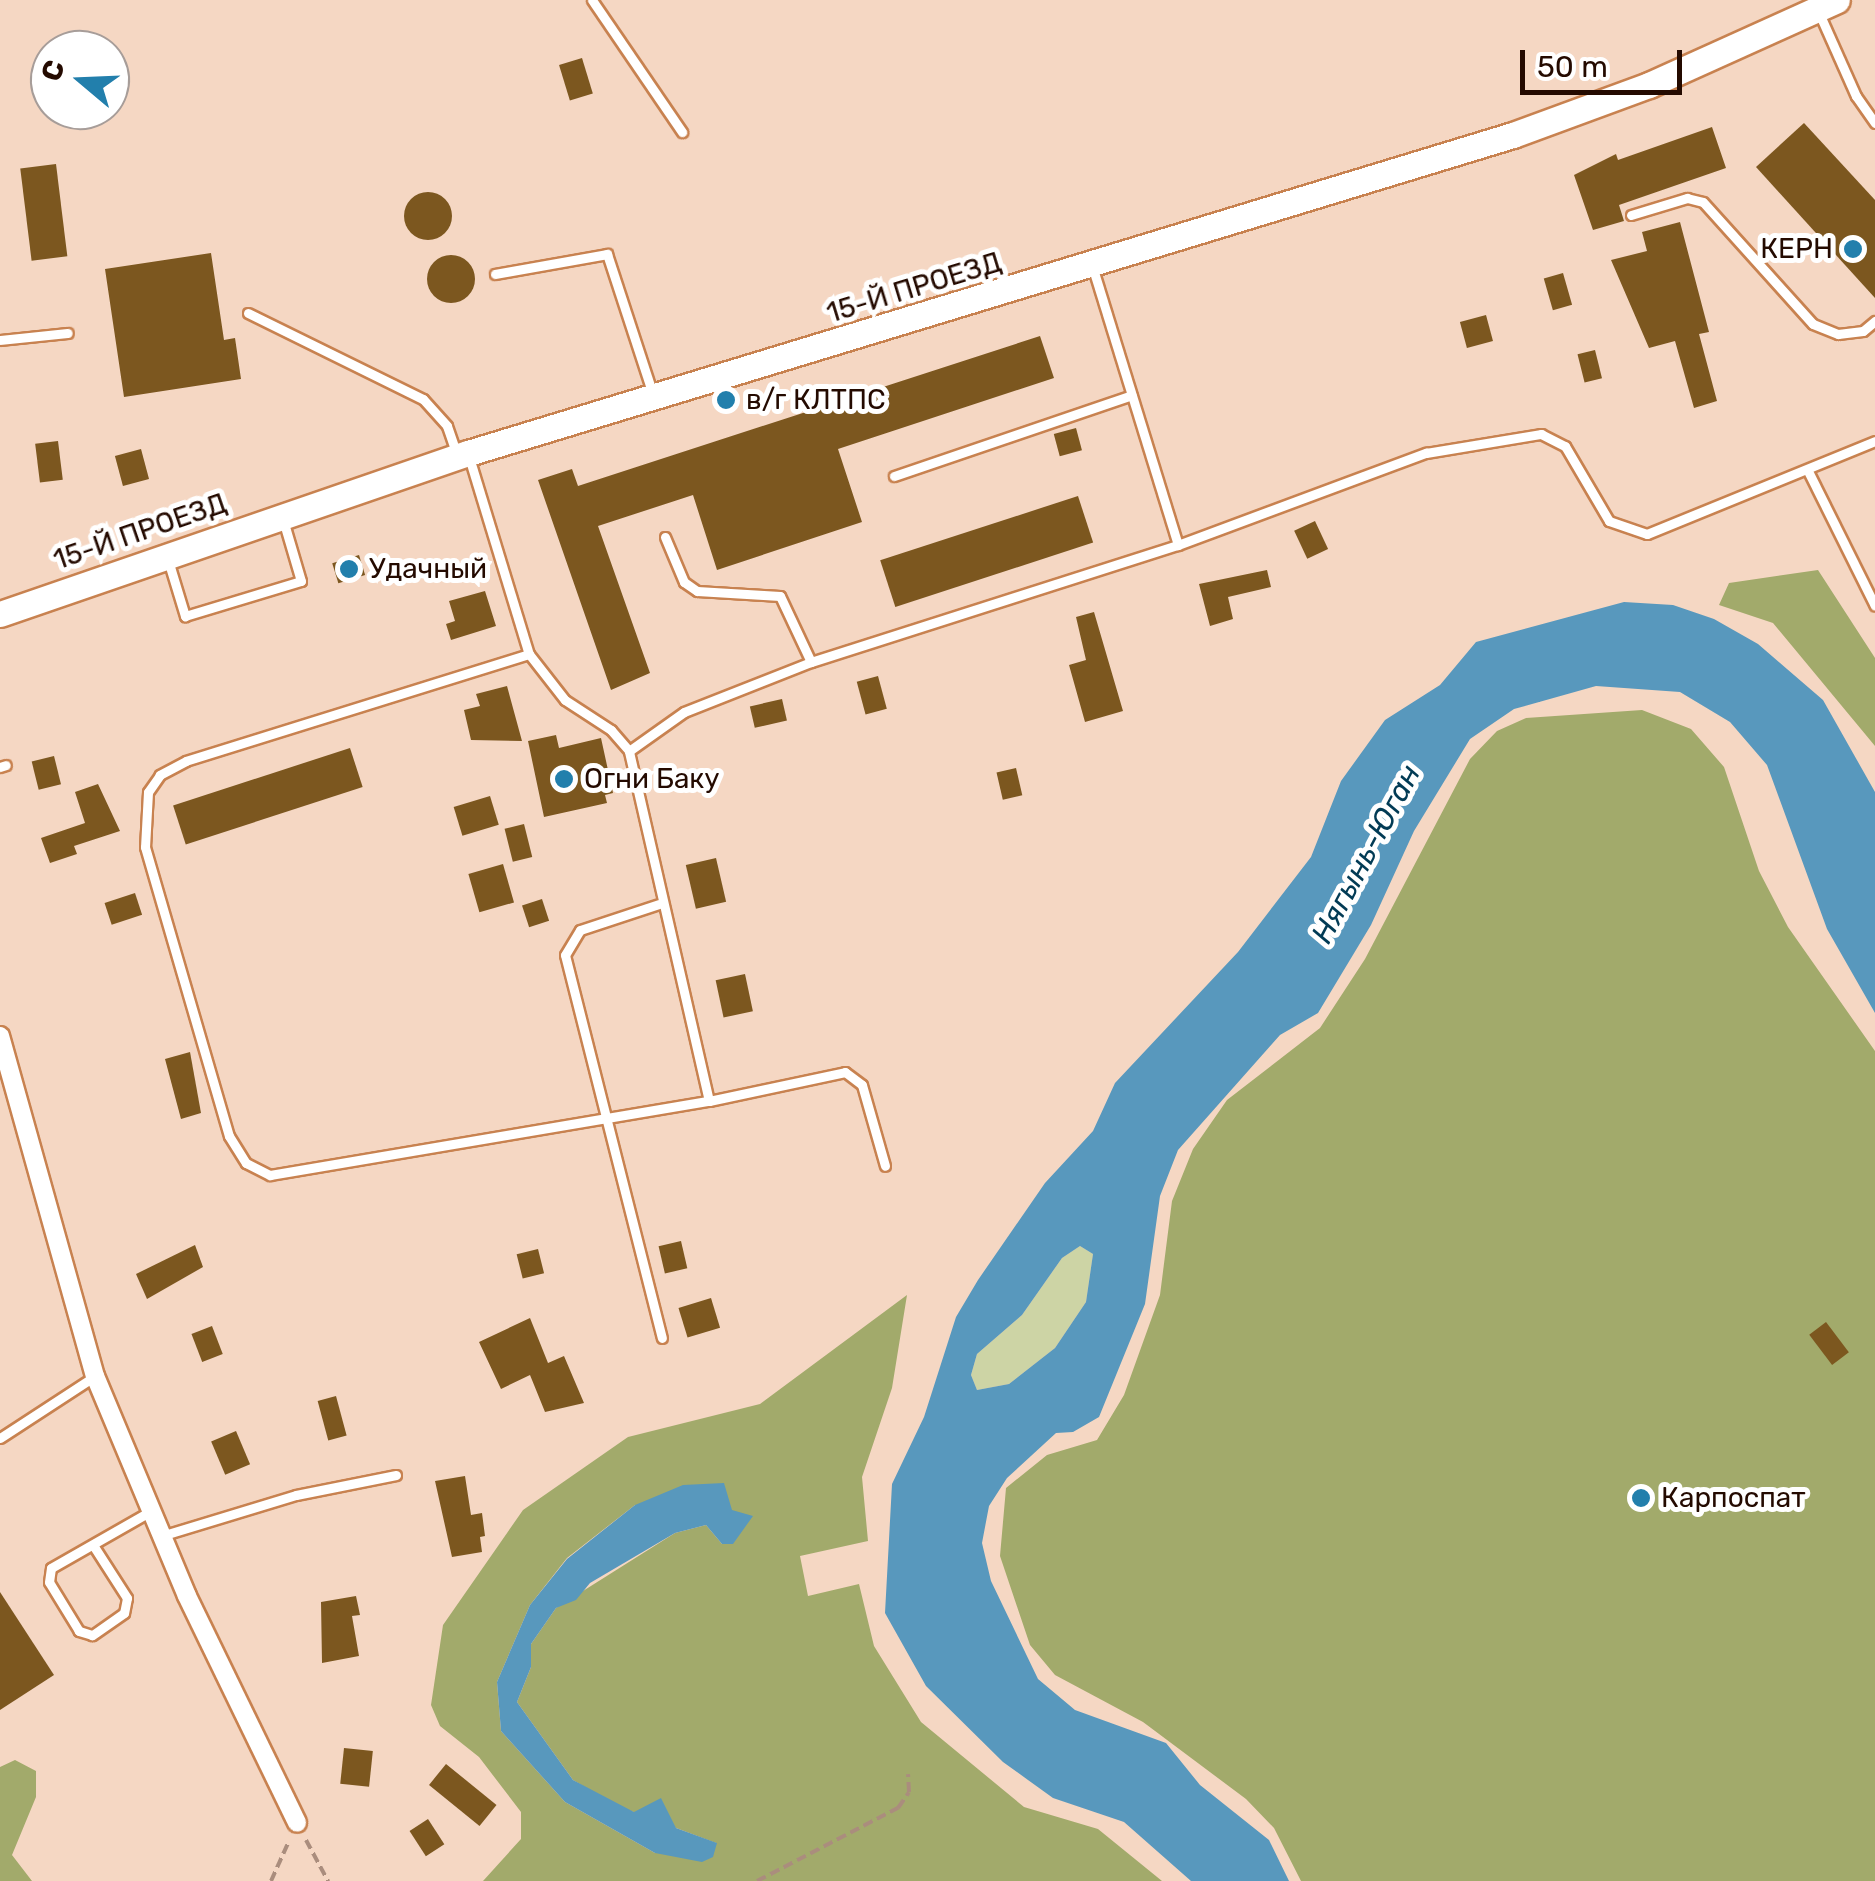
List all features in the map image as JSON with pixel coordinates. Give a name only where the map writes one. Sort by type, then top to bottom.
[{"type":"main road","name":"15-Й ПРОЕЗД","points":[[0,614],[166,552],[463,455],[1093,265],[1592,108],[1828,5]]},
{"type":"street","points":[[0,1036],[95,1376],[160,1536],[297,1823]]},
{"type":"lane","points":[[592,0],[682,132]]},
{"type":"lane","points":[[1828,5],[1856,96],[1875,122]]},
{"type":"lane","points":[[1631,216],[1687,198],[1702,202],[1813,324],[1838,334],[1864,332],[1875,322]]},
{"type":"lane","points":[[495,274],[607,254],[654,397]]},
{"type":"lane","points":[[1093,265],[1178,545]]},
{"type":"lane","points":[[248,314],[424,399],[447,426],[463,455],[528,654],[565,700],[629,751],[659,904],[709,1101]]},
{"type":"lane","points":[[0,340],[68,333]]},
{"type":"lane","points":[[894,476],[1132,395]]},
{"type":"lane","points":[[629,751],[684,712],[811,662],[1178,545],[1426,453],[1542,434],[1564,446],[1609,522],[1647,534],[1809,473],[1875,441]]},
{"type":"lane","points":[[1809,473],[1875,606]]},
{"type":"lane","points":[[166,552],[185,616],[302,581],[282,515]]},
{"type":"lane","points":[[665,537],[684,582],[697,591],[780,596],[811,662]]},
{"type":"lane","points":[[528,654],[186,761],[160,775],[148,792],[145,847],[229,1136],[246,1163],[287,1176],[608,1115],[709,1101],[845,1072],[862,1085],[885,1166]]},
{"type":"lane","points":[[659,904],[580,930],[568,942],[565,955],[662,1338]]},
{"type":"lane","points":[[0,1438],[95,1376]]},
{"type":"lane","points":[[160,1536],[296,1495],[396,1474]]},
{"type":"lane","points":[[92,1545],[127,1598],[124,1613],[92,1635],[79,1631],[48,1582],[52,1568],[92,1545],[150,1512]]},
{"type":"path","points":[[756,1881],[898,1808],[909,1792],[908,1774]]},
{"type":"path","points":[[271,1881],[297,1823]]},
{"type":"path","points":[[297,1823],[328,1881]]},
{"type":"green space","points":[[1818,570],[1875,658],[1875,746],[1773,623],[1719,605],[1729,583]]},
{"type":"green space","points":[[1642,710],[1691,729],[1724,767],[1759,871],[1788,927],[1875,1051],[1875,1881],[1301,1881],[1274,1828],[1246,1799],[1143,1722],[1055,1675],[1030,1645],[1000,1556],[1006,1488],[1047,1455],[1097,1440],[1124,1395],[1160,1295],[1172,1201],[1193,1149],[1227,1100],[1320,1028],[1365,959],[1470,759],[1497,731],[1526,718]]},
{"type":"green space","points":[[1080,1246],[1093,1254],[1086,1302],[1055,1348],[1009,1384],[977,1390],[971,1375],[977,1354],[1022,1315],[1062,1258]]},
{"type":"green space","points":[[907,1295],[892,1388],[862,1477],[868,1541],[800,1556],[808,1596],[859,1584],[874,1646],[921,1722],[1024,1807],[1098,1829],[1162,1881],[483,1881],[521,1839],[521,1812],[479,1757],[440,1726],[431,1705],[443,1625],[523,1510],[628,1437],[760,1404]],"holes":[[[635,1505],[743,1515],[722,1544],[706,1525],[675,1533],[556,1608],[531,1644],[531,1667],[517,1702],[573,1780],[615,1805],[716,1843],[655,1853],[565,1802],[501,1731],[497,1682],[530,1605],[567,1558]]]},
{"type":"green space","points":[[15,1760],[36,1771],[36,1797],[12,1855],[32,1881],[0,1881],[0,1767]]},
{"type":"water","name":"Нягынь-Юган","points":[[1624,602],[1673,605],[1714,619],[1758,644],[1823,700],[1875,792],[1875,1013],[1827,929],[1767,765],[1730,722],[1680,692],[1596,686],[1514,709],[1470,739],[1414,831],[1371,925],[1318,1013],[1280,1035],[1178,1150],[1160,1196],[1145,1304],[1099,1417],[1073,1432],[1056,1433],[1007,1478],[989,1506],[982,1543],[991,1581],[1038,1679],[1075,1710],[1166,1743],[1200,1785],[1269,1840],[1289,1881],[1191,1881],[1124,1822],[1053,1798],[1003,1762],[926,1686],[885,1613],[892,1484],[924,1417],[956,1317],[1045,1183],[1093,1131],[1115,1083],[1238,952],[1311,857],[1341,781],[1385,720],[1440,685],[1476,642]],"holes":[[[1080,1246],[1093,1254],[1086,1302],[1055,1348],[1009,1384],[977,1390],[971,1375],[977,1354],[1022,1315],[1062,1258]]]},
{"type":"water","points":[[724,1483],[732,1510],[753,1516],[733,1544],[722,1544],[706,1525],[675,1533],[590,1583],[576,1600],[556,1608],[531,1644],[531,1667],[517,1702],[573,1780],[634,1812],[661,1798],[676,1828],[717,1843],[713,1857],[702,1862],[655,1853],[565,1802],[501,1731],[497,1682],[530,1605],[567,1559],[635,1505],[683,1485]]},
{"type":"building","points":[[582,58],[593,93],[570,100],[559,65]]},
{"type":"building","name":"КЕРН","points":[[1804,123],[1875,200],[1875,298],[1756,167]]},
{"type":"building","points":[[1712,127],[1726,168],[1619,205],[1624,221],[1593,230],[1574,175],[1616,154],[1618,160]]},
{"type":"building","points":[[56,164],[67,256],[32,261],[20,168]]},
{"type":"building","points":[[428,192],[445,199],[452,216],[445,233],[428,240],[411,233],[404,216],[411,199]]},
{"type":"building","points":[[1680,222],[1709,332],[1699,334],[1717,401],[1694,408],[1675,341],[1649,348],[1611,260],[1647,251],[1642,232]]},
{"type":"building","points":[[211,253],[224,340],[235,338],[241,379],[124,397],[105,269]]},
{"type":"building","points":[[451,255],[468,262],[475,279],[468,296],[451,303],[434,296],[427,279],[434,262]]},
{"type":"building","points":[[1563,273],[1572,305],[1553,310],[1544,279]]},
{"type":"building","points":[[1486,315],[1493,341],[1467,348],[1460,322]]},
{"type":"building","points":[[1040,336],[1054,378],[838,449],[862,522],[717,570],[693,495],[598,526],[650,673],[611,690],[538,480],[572,469],[578,486]]},
{"type":"building","points":[[1595,350],[1602,378],[1585,382],[1578,354]]},
{"type":"building","points":[[1076,428],[1082,450],[1060,456],[1054,434]]},
{"type":"building","points":[[58,441],[63,480],[40,483],[35,444]]},
{"type":"building","points":[[141,449],[149,479],[123,486],[115,456]]},
{"type":"building","points":[[1078,496],[1093,543],[895,607],[880,560]]},
{"type":"building","points":[[1315,521],[1328,549],[1307,559],[1294,531]]},
{"type":"building","name":"Удачный","points":[[359,555],[365,575],[338,583],[332,563]]},
{"type":"building","points":[[1267,570],[1271,587],[1228,597],[1233,619],[1210,626],[1199,584]]},
{"type":"building","points":[[485,591],[496,626],[451,640],[446,624],[455,621],[449,601]]},
{"type":"building","points":[[1094,612],[1123,711],[1085,722],[1069,665],[1086,660],[1076,617]]},
{"type":"building","points":[[878,676],[887,709],[866,715],[857,682]]},
{"type":"building","points":[[507,686],[522,741],[471,740],[464,710],[480,706],[476,694]]},
{"type":"building","points":[[782,699],[787,720],[755,728],[750,706]]},
{"type":"building","points":[[556,735],[559,748],[601,738],[613,793],[605,795],[607,803],[544,817],[528,741]]},
{"type":"building","points":[[350,748],[363,787],[186,844],[173,805]]},
{"type":"building","points":[[54,756],[61,784],[39,790],[32,762]]},
{"type":"building","points":[[1016,768],[1022,795],[1003,800],[997,772]]},
{"type":"building","points":[[98,784],[120,831],[74,846],[77,854],[50,863],[41,838],[85,823],[75,792]]},
{"type":"building","points":[[490,796],[499,825],[462,836],[454,807]]},
{"type":"building","points":[[524,824],[532,857],[513,862],[505,829]]},
{"type":"building","points":[[716,858],[726,902],[696,909],[686,865]]},
{"type":"building","points":[[503,864],[514,902],[479,912],[468,874]]},
{"type":"building","points":[[135,893],[142,915],[112,925],[105,903]]},
{"type":"building","points":[[542,899],[549,921],[529,927],[522,905]]},
{"type":"building","points":[[745,974],[753,1011],[724,1017],[716,980]]},
{"type":"building","points":[[190,1052],[201,1113],[181,1119],[165,1059]]},
{"type":"building","points":[[681,1241],[687,1268],[665,1273],[659,1246]]},
{"type":"building","points":[[195,1245],[203,1267],[147,1299],[136,1274]]},
{"type":"building","points":[[538,1249],[544,1273],[523,1279],[517,1254]]},
{"type":"building","points":[[711,1298],[720,1328],[688,1338],[678,1308]]},
{"type":"building","points":[[530,1318],[548,1363],[564,1356],[584,1403],[545,1412],[530,1375],[501,1389],[479,1342]]},
{"type":"building","points":[[1826,1322],[1849,1352],[1832,1365],[1809,1335]]},
{"type":"building","points":[[212,1326],[223,1354],[202,1362],[191,1334]]},
{"type":"building","points":[[336,1396],[347,1436],[328,1441],[318,1401]]},
{"type":"building","points":[[236,1431],[250,1464],[225,1475],[211,1442]]},
{"type":"building","points":[[465,1476],[471,1515],[482,1513],[485,1536],[480,1537],[482,1552],[452,1557],[435,1481]]},
{"type":"building","points":[[0,1592],[54,1675],[0,1710]]},
{"type":"building","points":[[356,1596],[360,1615],[352,1616],[359,1656],[322,1663],[321,1602]]},
{"type":"building","points":[[344,1748],[373,1751],[369,1787],[340,1784]]},
{"type":"building","points":[[446,1764],[497,1805],[480,1826],[429,1785]]},
{"type":"building","points":[[428,1819],[444,1844],[426,1856],[410,1831]]},
{"type":"place","name":"КЕРН","points":[[1853,249]]},
{"type":"place","name":"в/г КЛТПС","points":[[726,400]]},
{"type":"place","name":"Удачный","points":[[349,569]]},
{"type":"place","name":"Огни Баку","points":[[564,779]]},
{"type":"place","name":"Карпоспат","points":[[1641,1498]]}]
